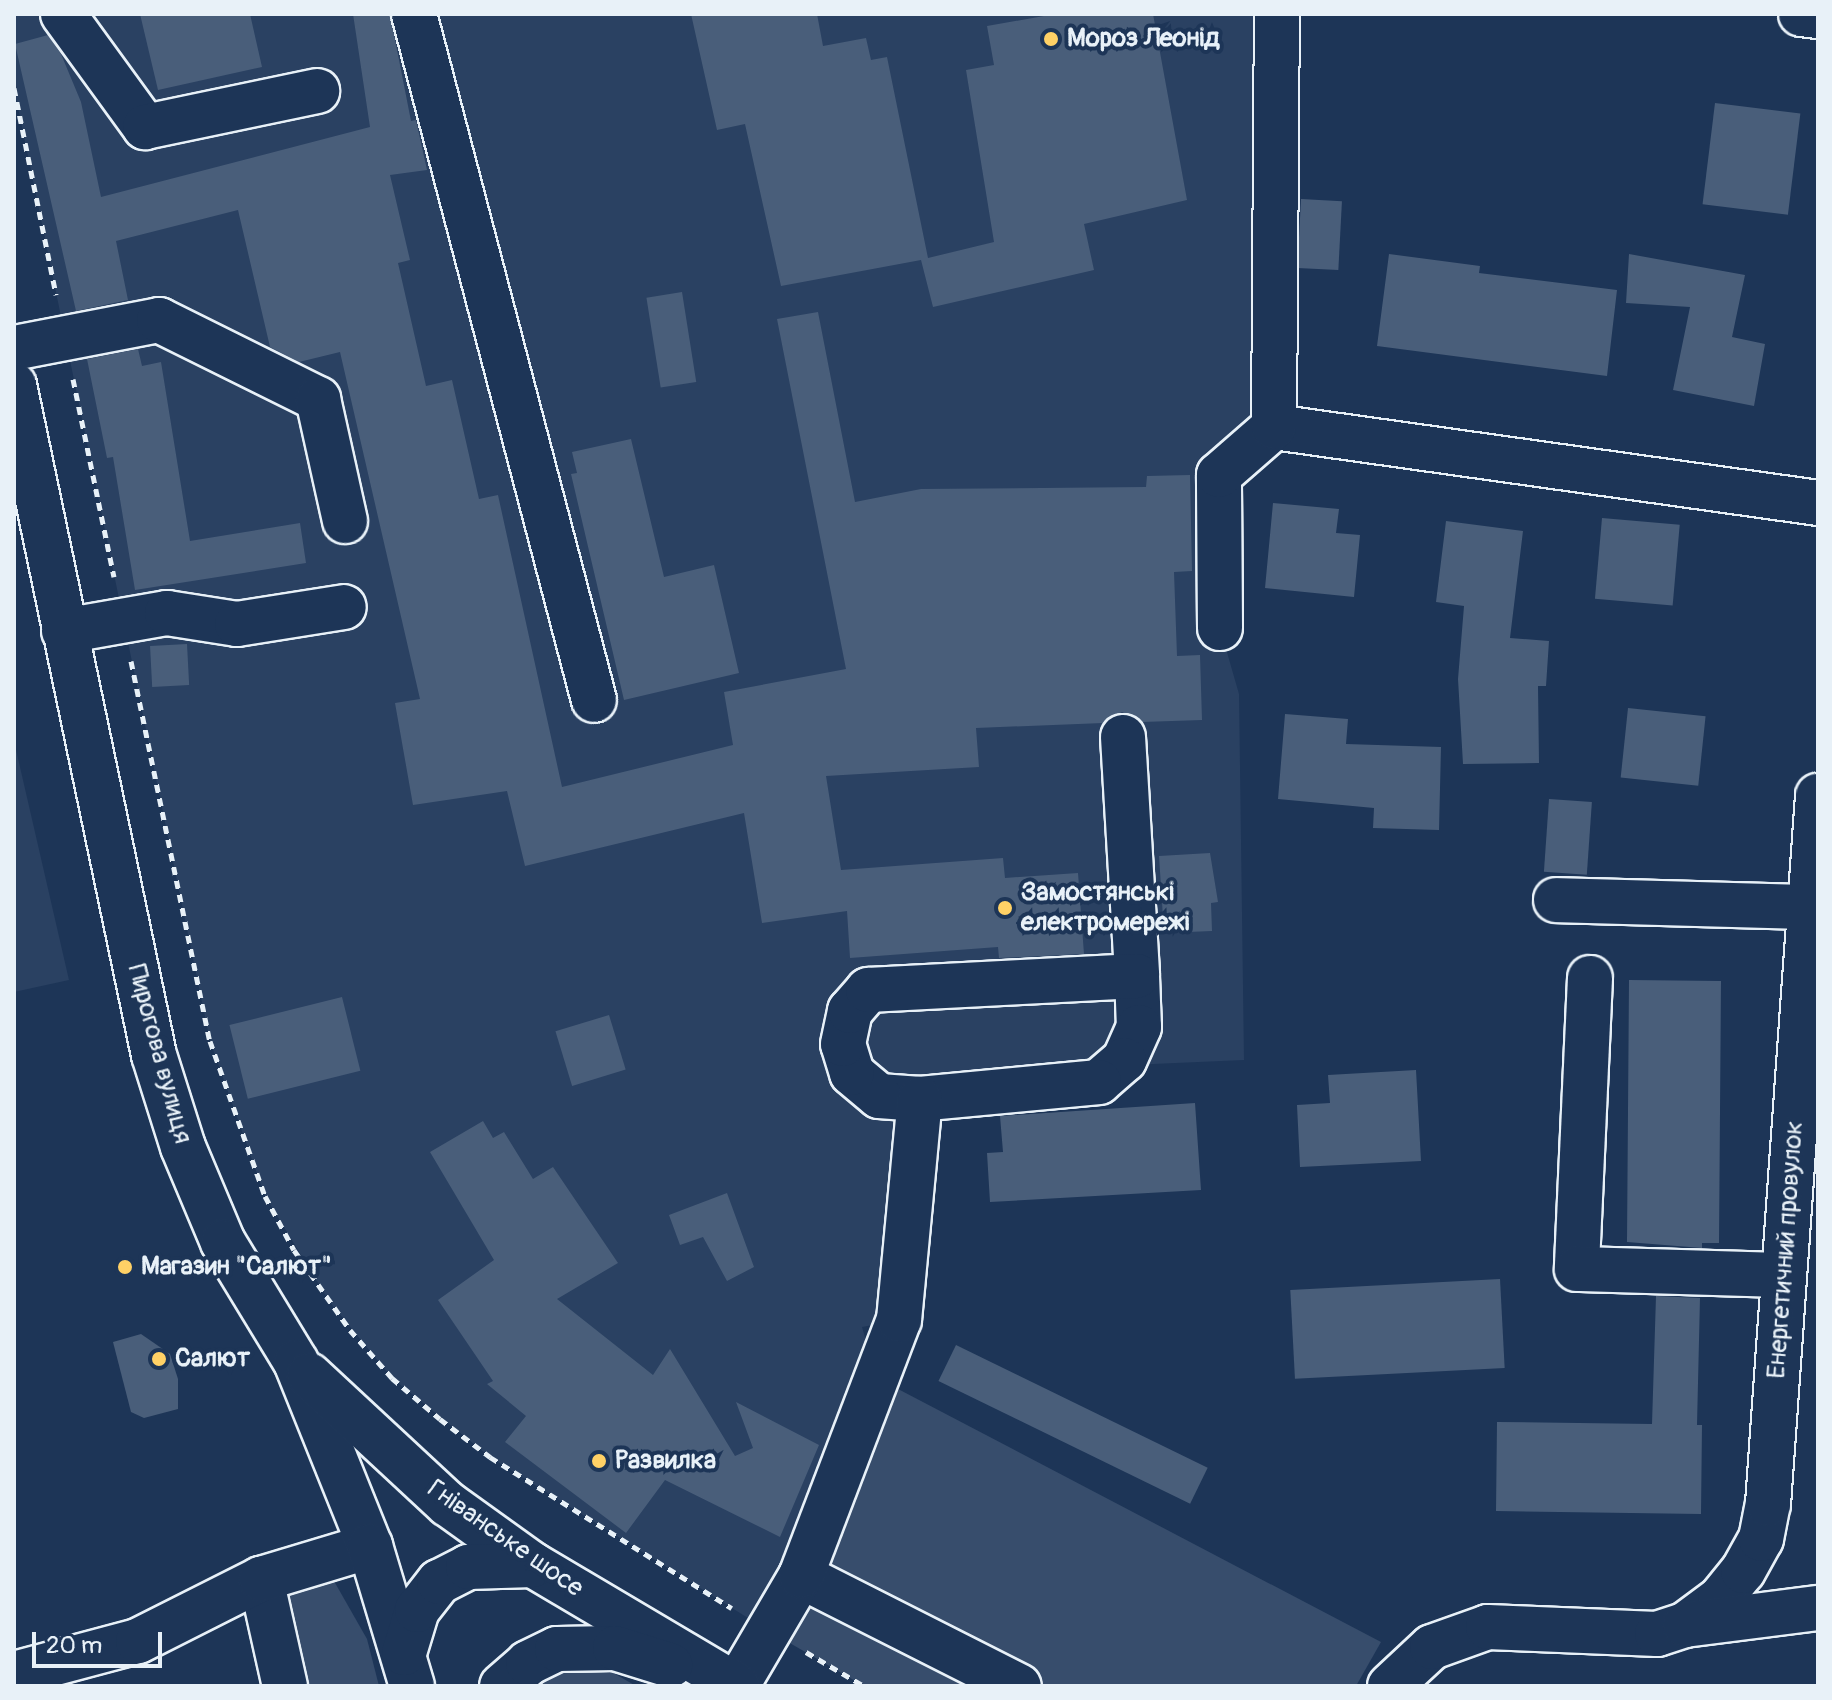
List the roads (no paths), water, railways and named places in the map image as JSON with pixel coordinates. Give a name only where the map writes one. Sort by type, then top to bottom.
[{"type":"main road","points":[[63,14],[145,127],[317,91]]},
{"type":"main road","points":[[414,14],[594,700]]},
{"type":"main road","points":[[1220,628],[1219,475],[1274,427],[1277,14]]},
{"type":"main road","points":[[1801,14],[1818,16]]},
{"type":"main road","points":[[14,348],[159,320],[318,399],[345,521]]},
{"type":"main road","name":"Пирогова вулиця","points":[[14,385],[154,1055],[178,1134],[244,1282],[296,1362],[370,1546],[408,1669]]},
{"type":"main road","points":[[1274,427],[1818,503]]},
{"type":"main road","points":[[64,631],[122,618],[167,613],[237,624],[344,607]]},
{"type":"main road","points":[[1123,737],[1137,976],[1139,1027],[1124,1060],[1099,1082],[920,1099],[879,1096],[852,1073],[843,1044],[850,1011],[868,990],[1137,976]]},
{"type":"main road","name":"Енергетичний провулок","points":[[1685,1625],[1720,1599],[1761,1539],[1768,1504],[1818,796]]},
{"type":"main road","points":[[1556,900],[1810,907]]},
{"type":"main road","points":[[1590,978],[1577,1269],[1784,1275]]},
{"type":"main road","points":[[502,1686],[528,1663],[557,1649],[586,1647],[615,1648],[738,1686],[801,1576],[899,1320],[920,1099]]},
{"type":"main road","name":"Гніванське шосе","points":[[296,1362],[367,1435],[448,1504],[533,1565],[738,1686]]},
{"type":"main road","points":[[14,1674],[138,1641],[261,1579],[370,1546]]},
{"type":"main road","points":[[408,1669],[417,1610],[439,1582],[468,1567],[533,1565]]},
{"type":"main road","points":[[801,1576],[1019,1686]]},
{"type":"main road","points":[[261,1579],[285,1686]]},
{"type":"main road","points":[[1390,1686],[1432,1647],[1488,1627],[1657,1634],[1685,1625],[1818,1608]]},
{"type":"place","name":"Мороз Леонід","points":[[1051,39]]},
{"type":"place","name":"Замостянські електромережі","points":[[1005,908]]},
{"type":"place","name":"Магазин \"Салют\"","points":[[125,1267]]},
{"type":"place","name":"Салют","points":[[159,1359]]},
{"type":"place","name":"Развилка","points":[[599,1461]]}]
